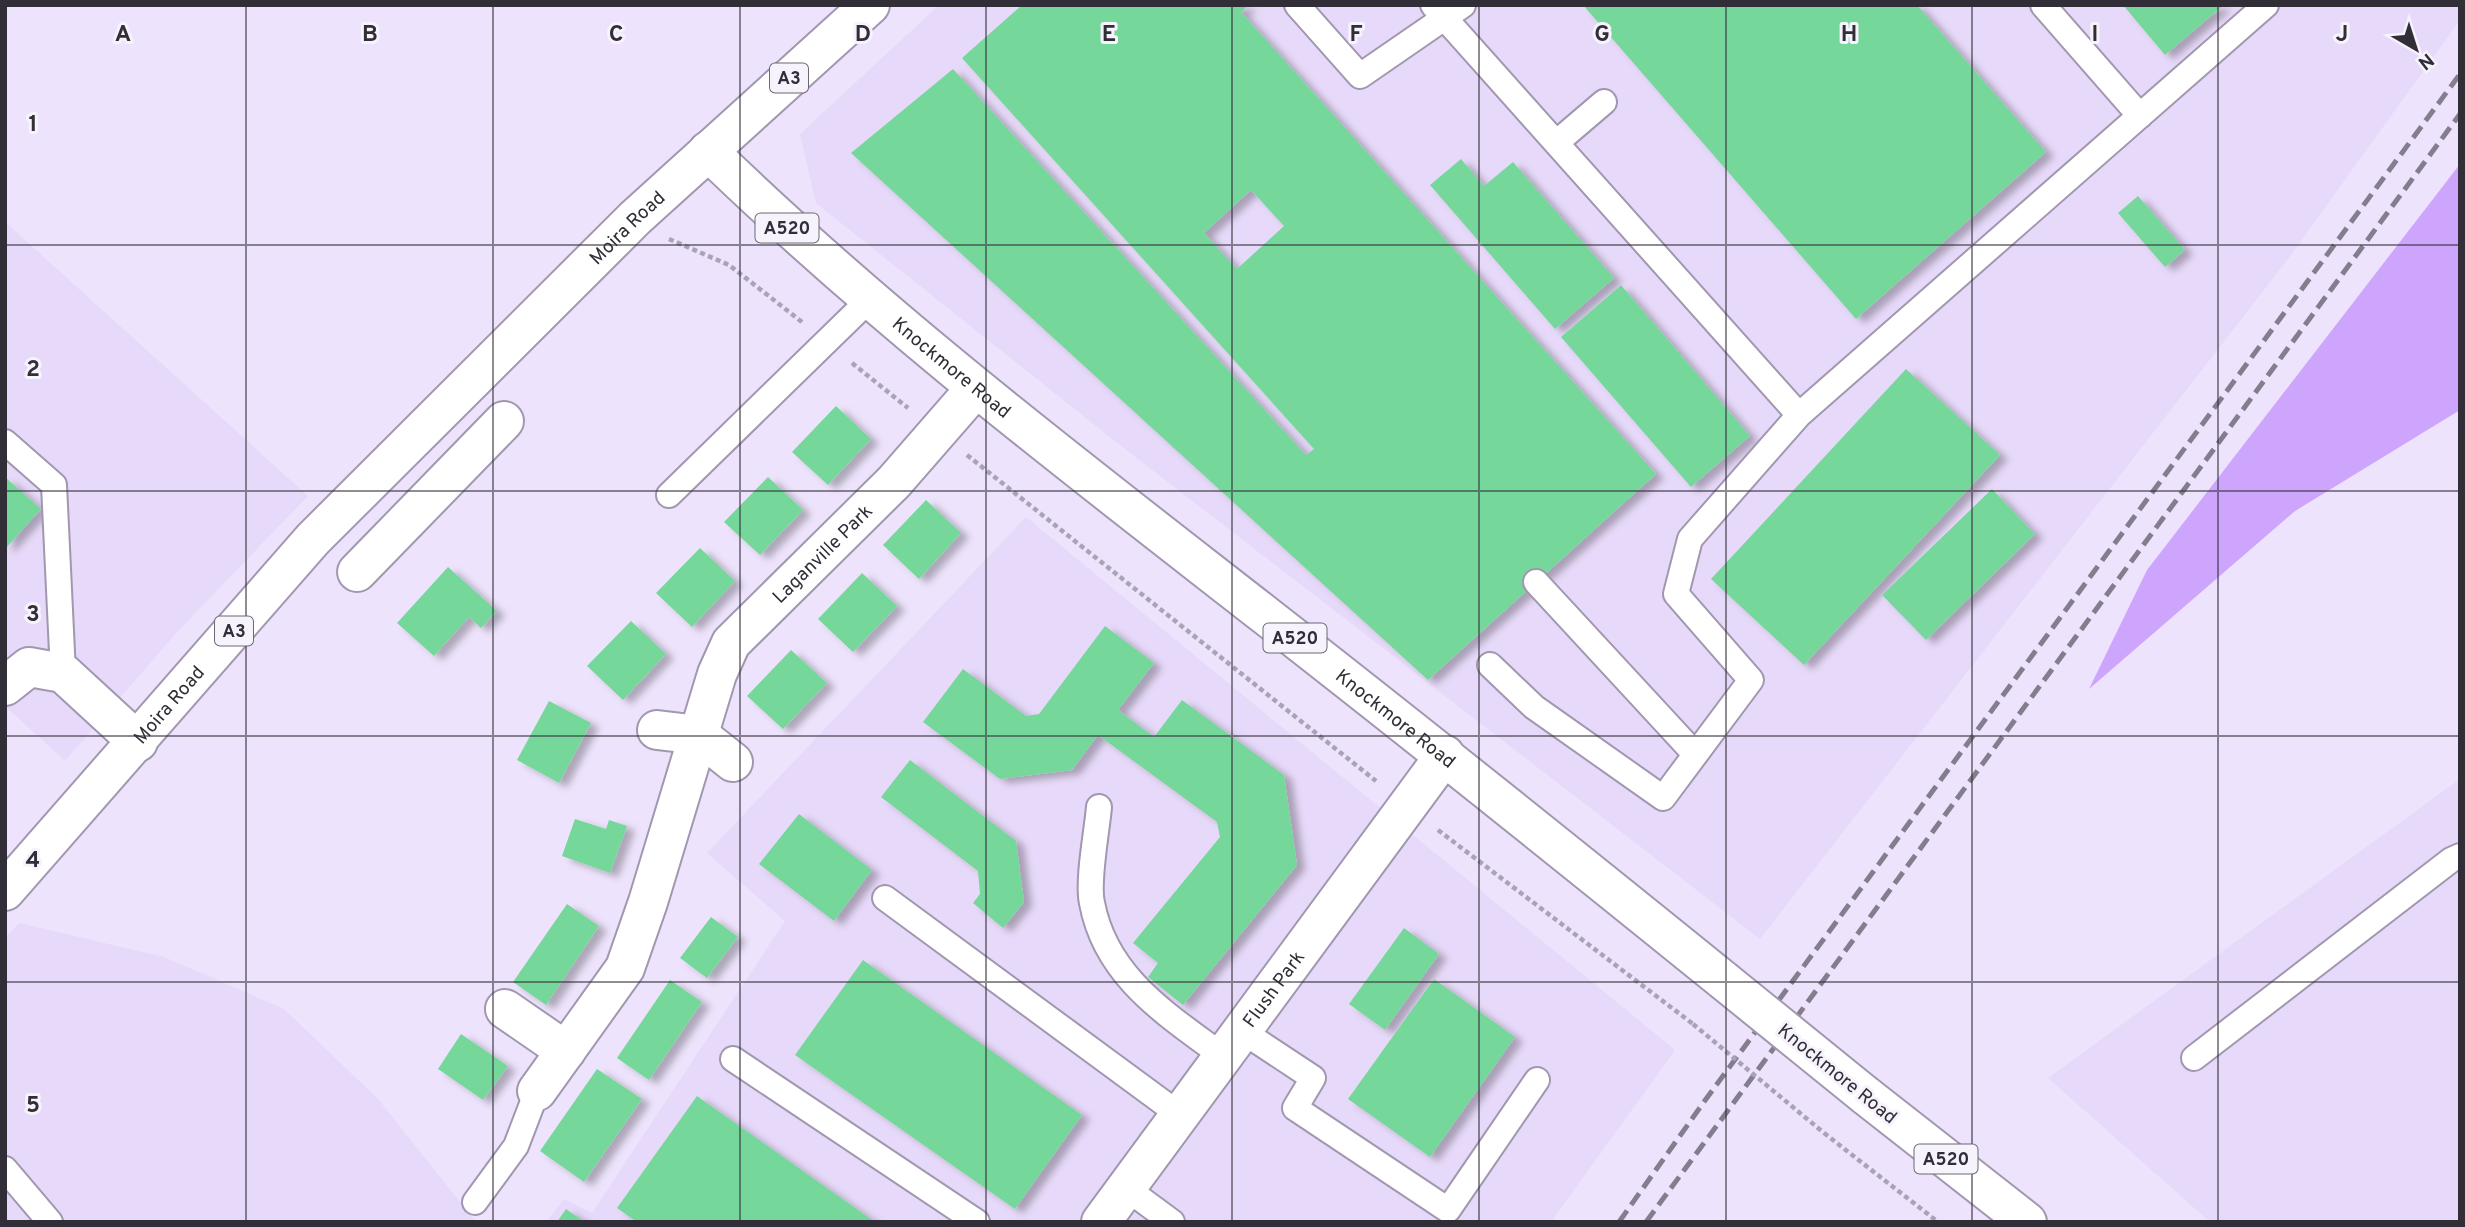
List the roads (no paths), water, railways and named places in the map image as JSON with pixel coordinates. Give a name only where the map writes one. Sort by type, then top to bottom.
[{"type":"main road","name":"Moira Road","points":[[5,891],[313,539],[635,218],[870,5]]},
{"type":"main road","name":"Knockmore Road","points":[[708,151],[786,227],[975,389],[1445,755],[1865,1095],[2027,1222]]},
{"type":"main road","name":"Laganville Park","points":[[537,1091],[625,968],[648,902],[717,674],[731,643],[894,482],[975,389]]},
{"type":"main road","points":[[357,572],[503,421]]},
{"type":"main road","points":[[393,458],[430,496]]},
{"type":"main road","points":[[5,686],[29,667],[63,673],[138,742]]},
{"type":"main road","points":[[657,730],[699,735],[733,762]]},
{"type":"main road","name":"Flush Park","points":[[1101,1222],[1445,755]]},
{"type":"main road","points":[[505,1009],[566,1051]]},
{"type":"lane","points":[[1297,5],[1360,76],[1448,10],[1556,143],[1799,415]]},
{"type":"lane","points":[[2043,5],[2140,116]]},
{"type":"lane","points":[[1490,664],[1534,707],[1663,797],[1751,680],[1676,594],[1690,539],[1799,415],[2266,5]]},
{"type":"lane","points":[[1556,143],[1604,102]]},
{"type":"lane","points":[[669,495],[870,299]]},
{"type":"lane","points":[[5,442],[54,485],[63,673]]},
{"type":"lane","points":[[1536,582],[1695,754]]},
{"type":"lane","points":[[1099,807],[1091,902],[1114,963],[1151,1003],[1233,1044],[1313,1078],[1295,1108],[1448,1210],[1537,1080]]},
{"type":"lane","points":[[2194,1058],[2451,860],[2460,856]]},
{"type":"lane","points":[[885,898],[1180,1115]]},
{"type":"lane","points":[[733,1059],[977,1222]]},
{"type":"lane","points":[[475,1202],[516,1146],[537,1091]]},
{"type":"lane","points":[[5,1169],[50,1222]]},
{"type":"lane","points":[[1126,1188],[1172,1222]]},
{"type":"railway","points":[[1619,1222],[1706,1099],[2460,74]]},
{"type":"railway","points":[[1646,1222],[2460,114]]}]
